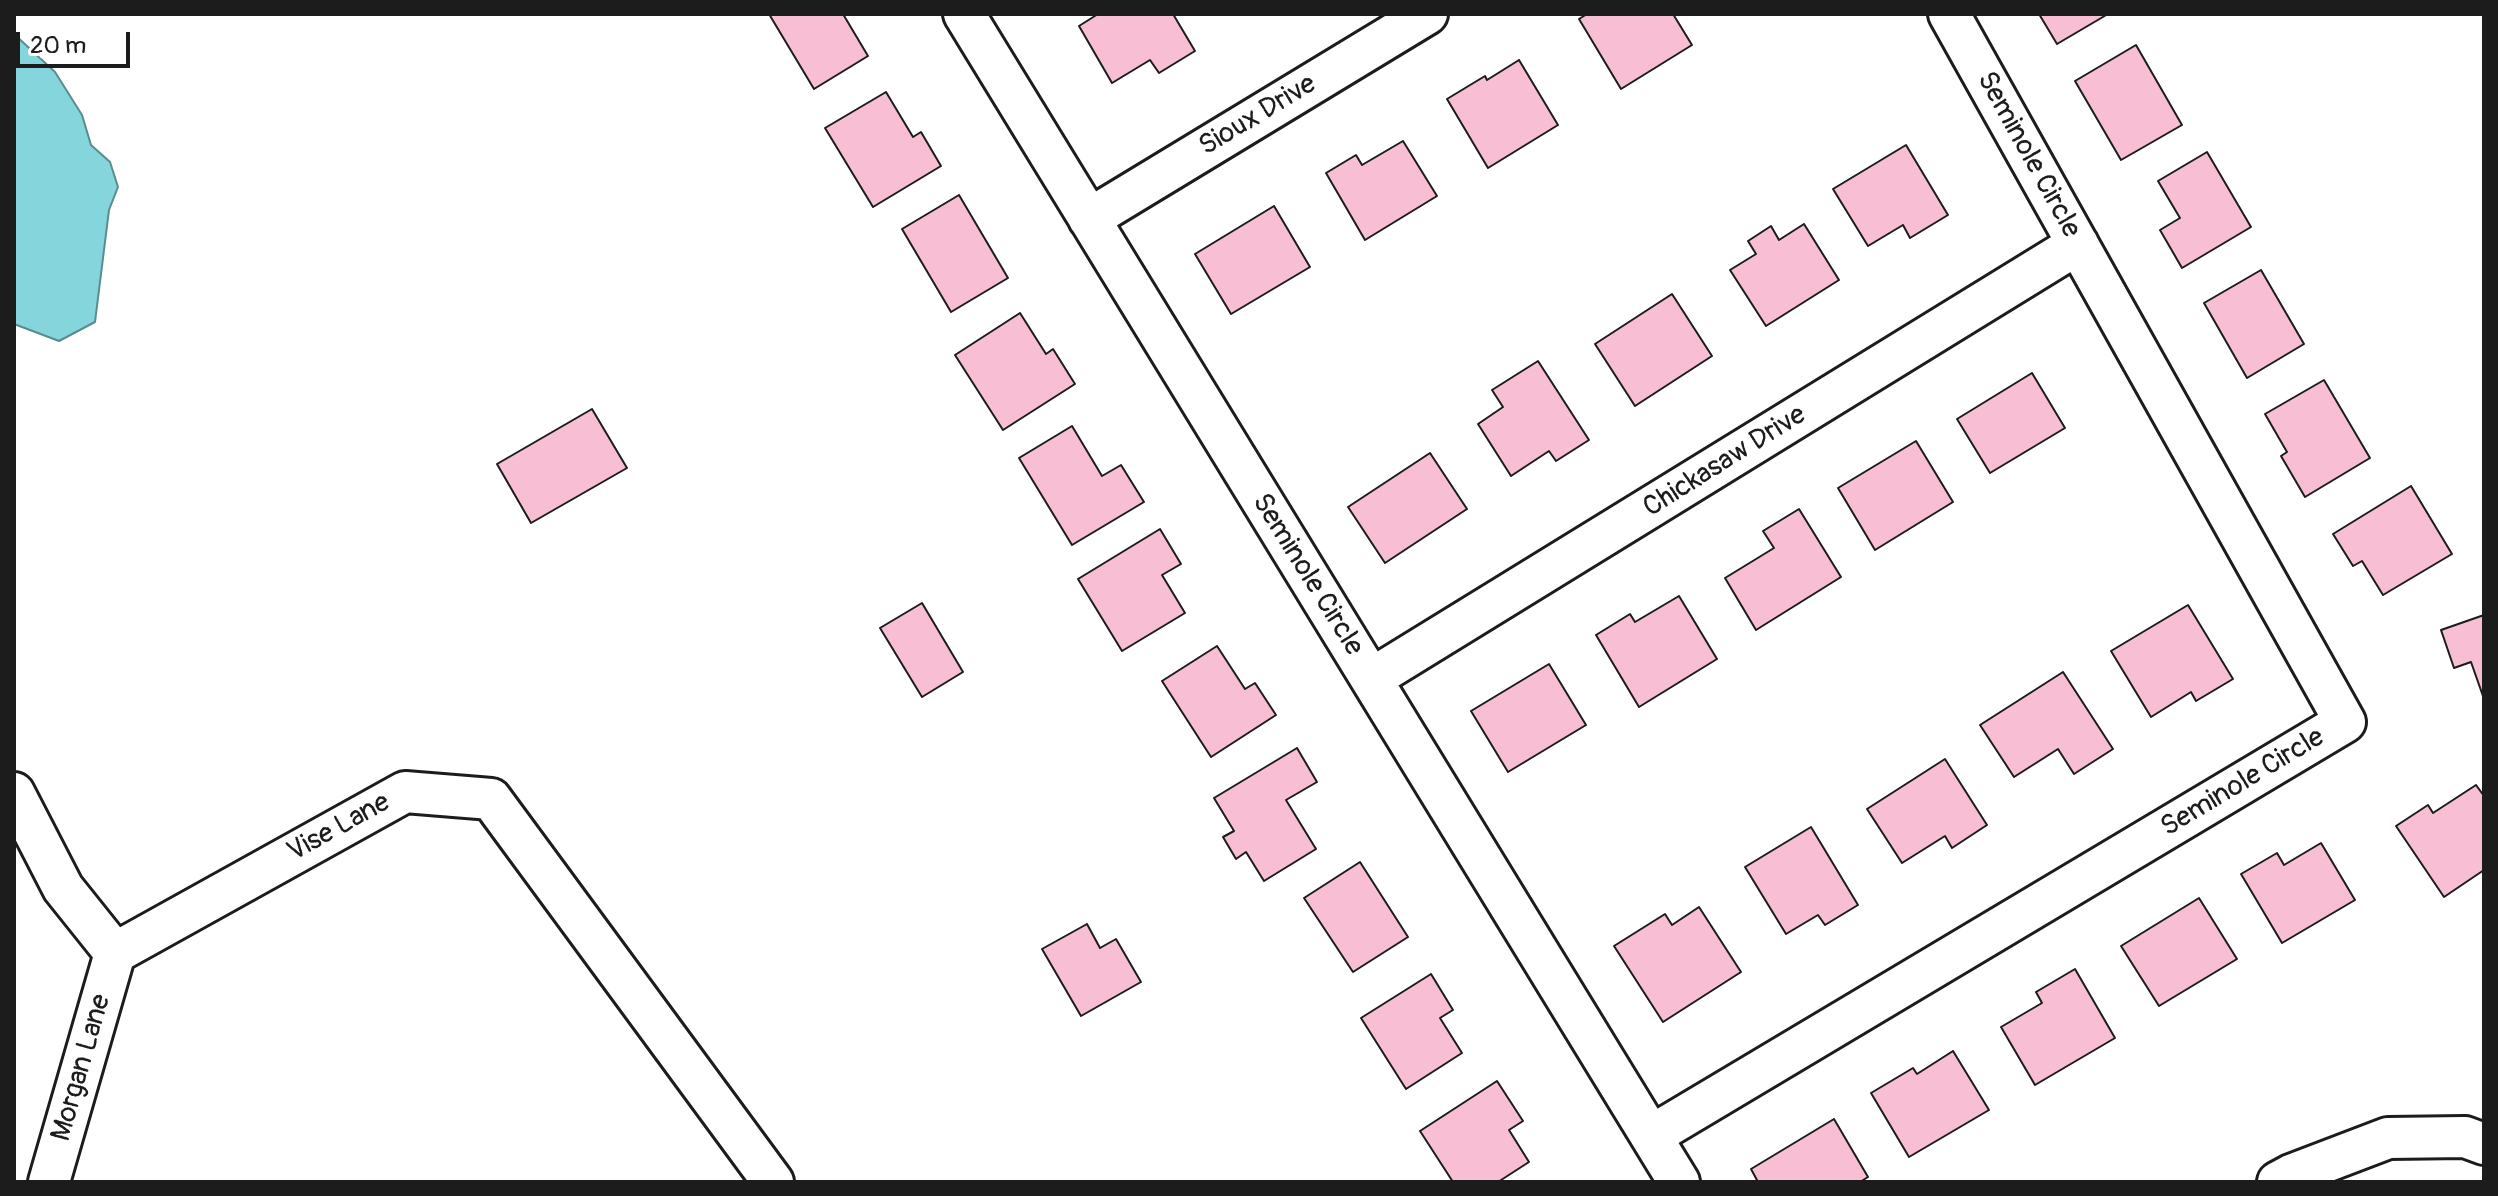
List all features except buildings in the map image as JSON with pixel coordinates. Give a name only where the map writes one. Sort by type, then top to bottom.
[{"type":"street","name":"Seminole Circle","points":[[964,14],[1679,1182]]},
{"type":"street","name":"Sioux Drive","points":[[1089,219],[1427,14]]},
{"type":"street","name":"Seminole Circle","points":[[1651,1136],[2345,722],[1949,14]]},
{"type":"street","name":"Chickasaw Drive","points":[[1371,679],[2078,244]]},
{"type":"street","name":"Vise Lane","points":[[115,953],[405,792],[491,799],[773,1182]]},
{"type":"street","points":[[14,793],[63,888],[115,953]]},
{"type":"street","name":"Morgan Lane","points":[[49,1182],[115,953]]},
{"type":"street","points":[[2278,1182],[2388,1138],[2465,1137],[2484,1144]]},
{"type":"water","points":[[14,34],[55,72],[82,115],[91,145],[110,162],[118,187],[109,210],[95,322],[59,341],[14,324]]}]
